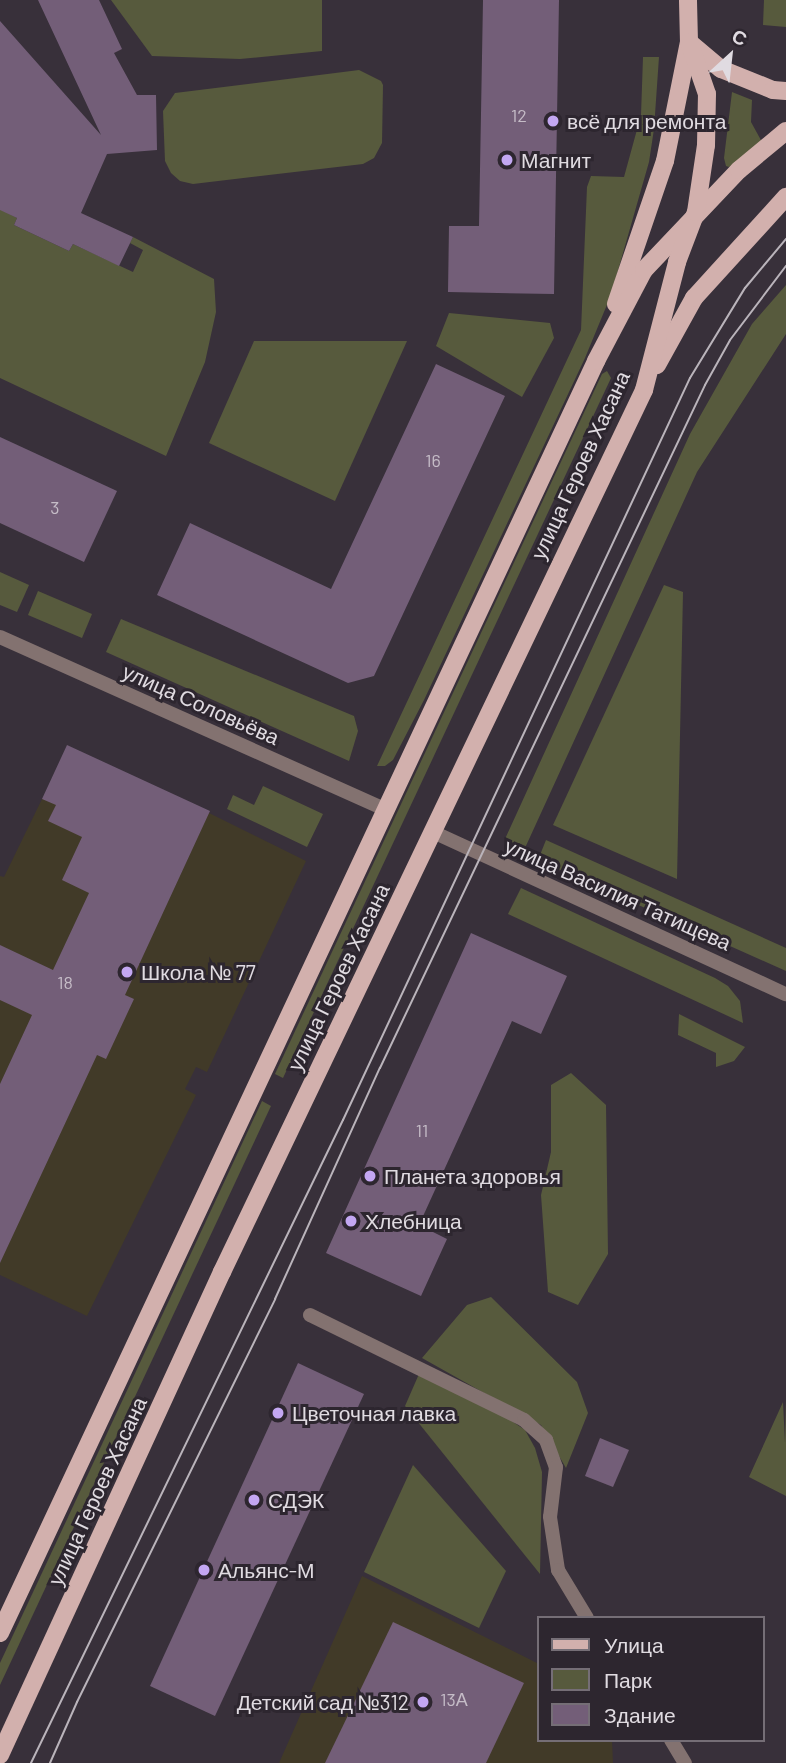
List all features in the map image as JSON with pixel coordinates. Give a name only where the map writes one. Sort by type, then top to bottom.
[{"type":"main road","name":"улица Героев Хасана","points":[[596,360],[665,161],[689,42],[688,0]]},
{"type":"main road","name":"улица Героев Хасана","points":[[0,1755],[222,1272],[644,390],[677,262],[696,212],[706,145],[707,94],[689,42]]},
{"type":"main road","points":[[689,42],[721,69],[774,90],[786,91]]},
{"type":"main road","points":[[696,212],[739,170],[786,131]]},
{"type":"main road","points":[[644,390],[694,298],[786,197]]},
{"type":"main road","name":"улица Героев Хасана","points":[[0,1633],[596,360],[644,270],[696,212]]},
{"type":"street","name":"улица Соловьёва","points":[[0,637],[385,809]]},
{"type":"street","name":"улица Василия Татищева","points":[[433,832],[786,994]]},
{"type":"street","points":[[310,1315],[524,1420],[546,1440],[556,1467],[550,1517],[558,1570],[586,1616]]},
{"type":"street","points":[[672,1742],[685,1763]]},
{"type":"shaded area","name":"Школа № 77","points":[[42,799],[209,813],[306,861],[207,1072],[196,1067],[185,1089],[196,1095],[87,1316],[0,1275],[0,876],[4,877]]},
{"type":"shaded area","name":"Детский сад №312","points":[[362,1576],[538,1664],[538,1742],[612,1742],[613,1763],[279,1763]]},
{"type":"green space","points":[[111,0],[322,0],[322,51],[240,59],[152,56]]},
{"type":"green space","points":[[764,0],[786,0],[786,27],[763,25]]},
{"type":"green space","points":[[643,57],[659,57],[654,129],[649,162],[611,295],[585,358],[424,700],[393,760],[385,766],[377,766],[581,330],[587,187],[591,176],[624,177],[641,115]]},
{"type":"green space","points":[[359,70],[381,81],[383,85],[382,143],[374,158],[363,164],[193,184],[180,181],[171,173],[165,161],[163,111],[175,93]]},
{"type":"green space","points":[[732,92],[752,100],[751,122],[762,142],[729,167],[726,166],[724,158]]},
{"type":"green space","points":[[0,209],[17,218],[14,225],[69,251],[73,244],[133,272],[143,250],[130,243],[133,237],[214,279],[216,312],[205,362],[166,456],[0,378]]},
{"type":"green space","points":[[786,285],[786,334],[697,472],[525,848],[505,839],[690,434],[752,324]]},
{"type":"green space","points":[[449,313],[550,323],[554,338],[522,397],[436,346]]},
{"type":"green space","points":[[254,341],[407,341],[335,501],[209,443]]},
{"type":"green space","points":[[607,371],[611,378],[283,1078],[275,1074],[602,374]]},
{"type":"green space","points":[[0,572],[29,585],[17,612],[0,605]]},
{"type":"green space","points":[[664,585],[683,592],[677,879],[553,825]]},
{"type":"green space","points":[[38,591],[92,614],[82,638],[28,615]]},
{"type":"green space","points":[[121,619],[354,716],[358,731],[349,761],[106,652]]},
{"type":"green space","points":[[263,786],[323,814],[307,847],[227,809],[233,795],[254,805]]},
{"type":"green space","points":[[546,840],[786,948],[786,971],[538,860]]},
{"type":"green space","points":[[521,888],[715,978],[728,986],[740,1001],[743,1023],[508,914]]},
{"type":"green space","points":[[679,1014],[745,1047],[734,1061],[716,1067],[716,1053],[678,1035]]},
{"type":"green space","points":[[571,1073],[606,1105],[608,1254],[578,1305],[548,1292],[541,1195],[551,1152],[551,1085]]},
{"type":"green space","points":[[262,1101],[271,1106],[0,1685],[0,1663]]},
{"type":"green space","points":[[491,1297],[577,1382],[588,1413],[566,1468],[541,1425],[422,1358],[467,1305]]},
{"type":"green space","points":[[419,1374],[494,1409],[525,1430],[535,1448],[542,1472],[540,1574],[405,1406]]},
{"type":"green space","points":[[786,1399],[786,1496],[749,1477],[783,1402],[785,1443]]},
{"type":"green space","points":[[413,1465],[506,1571],[479,1628],[364,1572]]},
{"type":"building","points":[[38,0],[99,0],[122,49],[114,53],[137,95],[156,95],[157,150],[107,154],[81,213],[133,237],[119,266],[73,244],[69,251],[14,225],[17,218],[0,210],[0,21],[101,135]]},
{"type":"building","points":[[483,0],[559,0],[554,294],[448,292],[449,226],[479,226]]},
{"type":"building","points":[[436,364],[505,396],[374,676],[348,683],[157,595],[190,523],[331,589]]},
{"type":"building","points":[[0,437],[117,491],[84,562],[0,523]]},
{"type":"building","points":[[67,745],[210,811],[125,995],[134,999],[106,1059],[97,1055],[0,1263],[0,1084],[32,1015],[0,1000],[0,945],[53,970],[89,893],[62,880],[82,837],[48,821],[56,805],[42,799]]},
{"type":"building","points":[[471,933],[567,976],[541,1034],[512,1021],[419,1225],[447,1239],[421,1296],[326,1253]]},
{"type":"building","points":[[298,1363],[364,1394],[215,1716],[150,1686]]},
{"type":"building","points":[[600,1438],[629,1450],[613,1487],[585,1476]]},
{"type":"building","points":[[393,1622],[524,1683],[486,1763],[325,1763]]},
{"type":"tram line","points":[[31,1763],[343,1120],[690,378],[745,288],[786,239]]},
{"type":"tram line","points":[[50,1763],[77,1702],[275,1299],[380,1068],[705,385],[730,340],[786,266]]},
{"type":"place","name":"всё для ремонта","points":[[553,121]]},
{"type":"place","name":"Магнит","points":[[507,160]]},
{"type":"place","name":"Школа № 77","points":[[127,972]]},
{"type":"place","name":"Планета здоровья","points":[[370,1176]]},
{"type":"place","name":"Хлебница","points":[[351,1221]]},
{"type":"place","name":"Цветочная лавка","points":[[278,1413]]},
{"type":"place","name":"СДЭК","points":[[254,1500]]},
{"type":"place","name":"Альянс-М","points":[[204,1570]]},
{"type":"place","name":"Детский сад №312","points":[[423,1702]]}]
